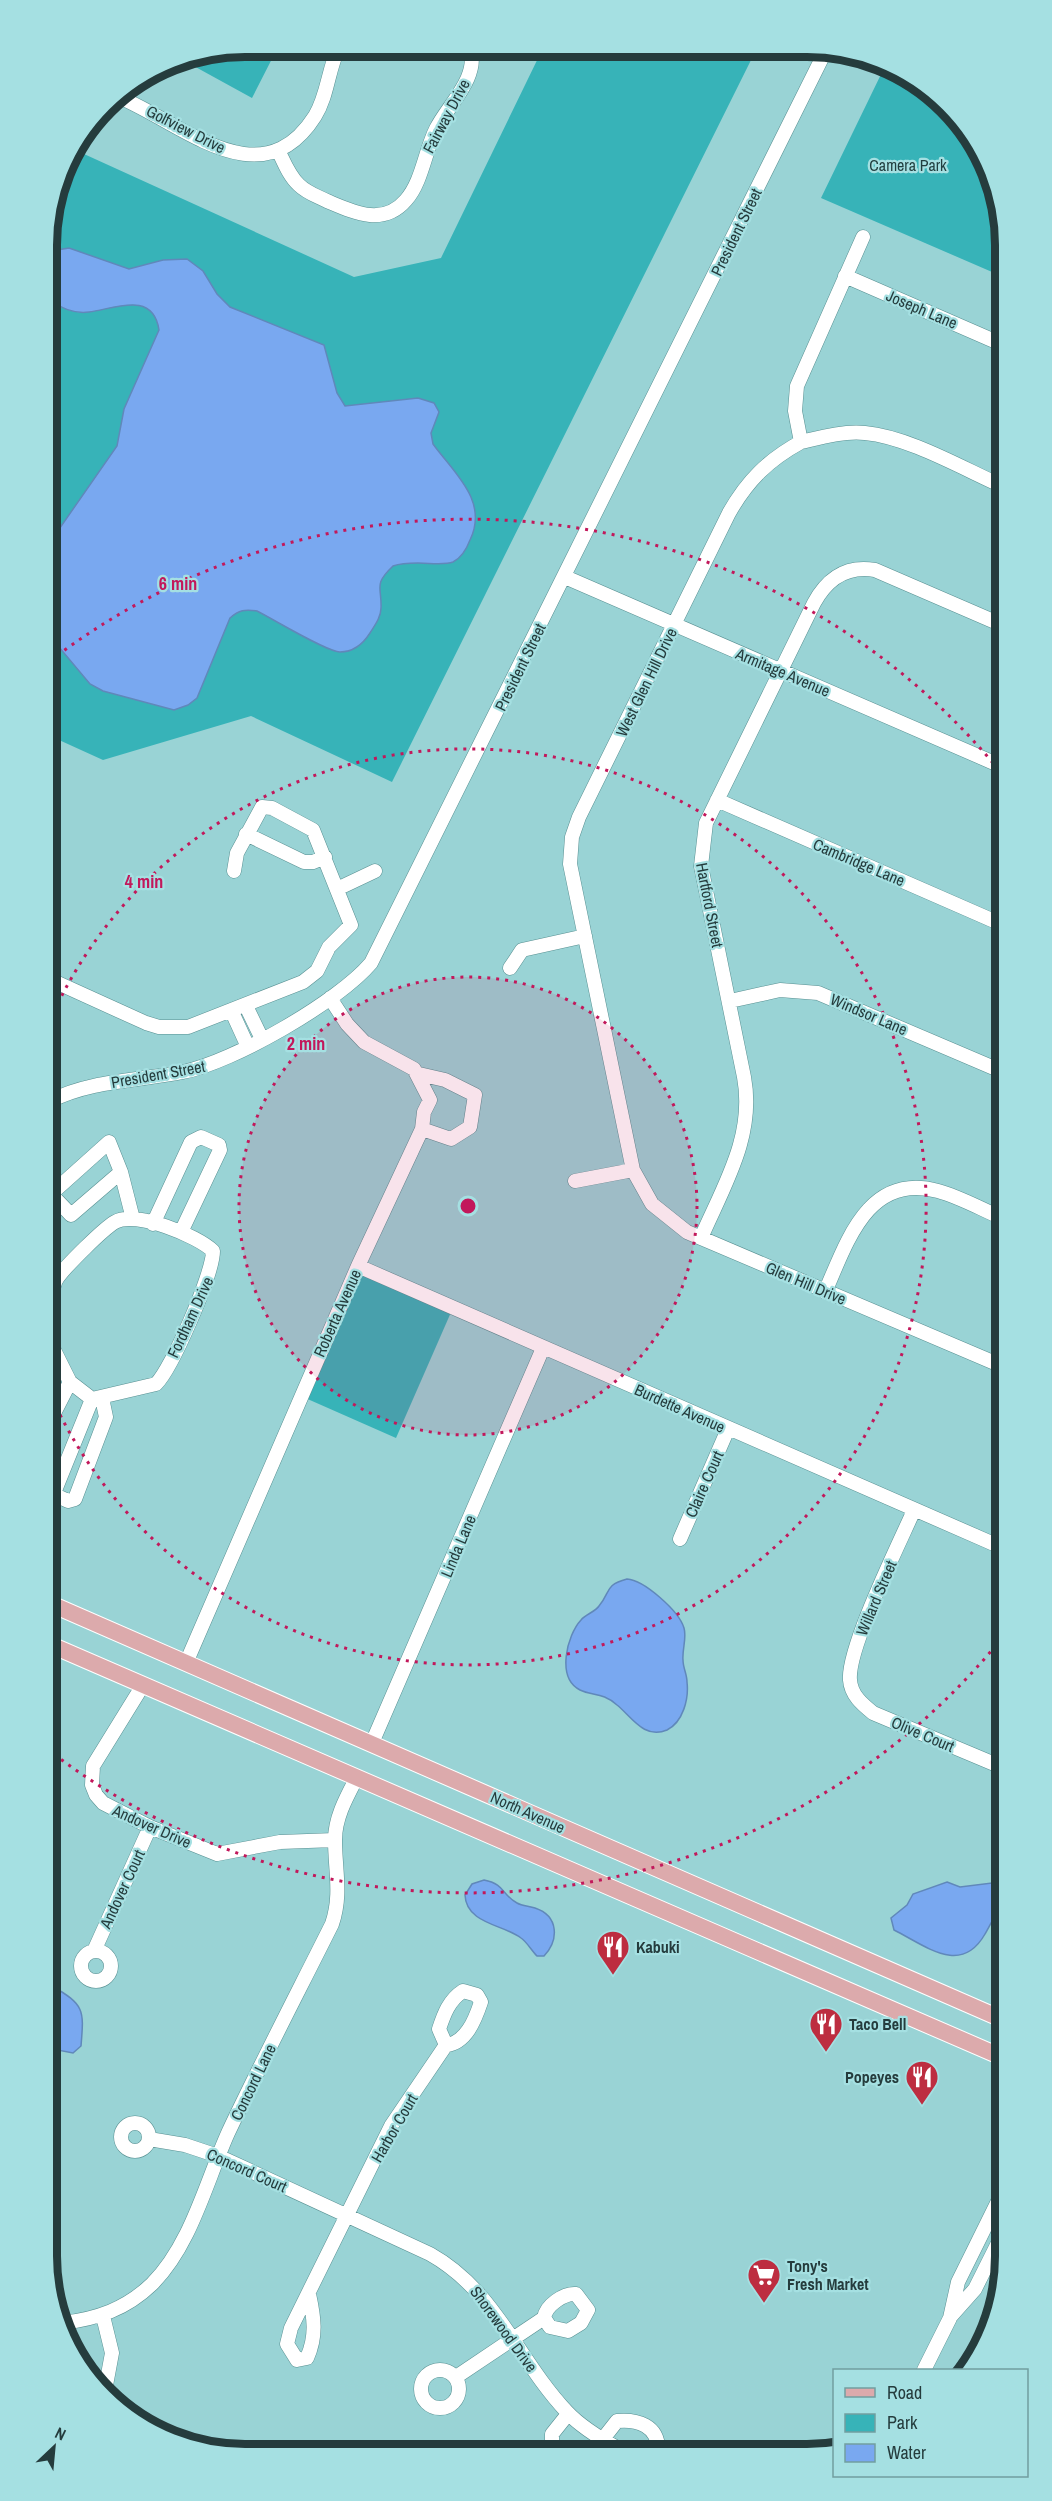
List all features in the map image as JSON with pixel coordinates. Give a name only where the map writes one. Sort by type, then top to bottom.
[{"type":"main road","name":"North Avenue","points":[[57,1607],[995,2016]]},
{"type":"main road","points":[[57,1648],[995,2054]]},
{"type":"main road","points":[[974,2045],[995,2059]]},
{"type":"street","points":[[278,150],[304,130],[315,116],[336,57]]},
{"type":"street","name":"Fairway Drive","points":[[278,150],[291,176],[304,190],[356,214],[374,216],[389,213],[403,204],[413,189],[436,129],[471,68],[470,57]]},
{"type":"street","name":"President Street","points":[[57,1098],[80,1087],[200,1068],[221,1062],[330,998],[360,976],[380,948],[822,57]]},
{"type":"street","name":"Golfview Drive","points":[[126,100],[156,113],[215,148],[245,154],[278,150]]},
{"type":"street","points":[[801,442],[795,411],[797,386],[863,237]]},
{"type":"street","name":"Joseph Lane","points":[[845,276],[995,341]]},
{"type":"street","name":"West Glen Hill Drive","points":[[633,1170],[570,864],[574,828],[729,513],[747,483],[771,460],[801,442],[846,433],[880,436],[905,444],[995,483]]},
{"type":"street","name":"Hartford Street","points":[[701,1238],[742,1141],[748,1110],[730,1001],[701,866],[702,837],[717,800],[814,603],[826,584],[842,573],[868,569],[889,575],[995,622]]},
{"type":"street","name":"Armitage Avenue","points":[[565,577],[995,764]]},
{"type":"street","name":"Cambridge Lane","points":[[717,800],[995,921]]},
{"type":"street","points":[[57,982],[159,1027],[188,1027],[232,1012],[312,976],[329,947],[351,925],[313,830],[272,808],[259,809],[237,853],[234,871]]},
{"type":"street","points":[[246,834],[304,862],[313,862],[325,857]]},
{"type":"street","points":[[338,889],[375,871]]},
{"type":"street","points":[[510,968],[522,950],[585,936]]},
{"type":"street","name":"Windsor Lane","points":[[730,1001],[780,990],[818,993],[995,1068]]},
{"type":"street","points":[[330,998],[346,1024],[364,1042],[409,1065],[419,1074],[445,1080],[475,1095],[470,1127],[451,1139],[422,1129]]},
{"type":"street","points":[[246,1006],[262,1039]]},
{"type":"street","points":[[232,1012],[248,1047]]},
{"type":"street","name":"Roberta Avenue","points":[[186,1663],[358,1266],[422,1129],[424,1112],[430,1100],[419,1074]]},
{"type":"street","points":[[153,1224],[191,1142],[201,1137],[219,1145],[220,1150],[182,1230]]},
{"type":"street","points":[[57,1189],[109,1142],[121,1172],[133,1219],[116,1221],[57,1274]]},
{"type":"street","points":[[575,1181],[633,1170]]},
{"type":"street","name":"Glen Hill Drive","points":[[633,1170],[643,1191],[659,1212],[676,1225],[825,1292],[995,1363]]},
{"type":"street","points":[[57,1200],[71,1215],[121,1172]]},
{"type":"street","points":[[825,1292],[858,1219],[869,1208],[896,1192],[910,1189],[940,1192],[995,1215]]},
{"type":"street","name":"Fordham Drive","points":[[97,1399],[156,1383],[187,1327],[213,1264],[213,1251],[204,1242],[182,1230],[133,1219]]},
{"type":"street","name":"Burdette Avenue","points":[[358,1266],[995,1545]]},
{"type":"street","name":"Linda Lane","points":[[372,1743],[543,1348]]},
{"type":"street","points":[[57,1356],[70,1382],[97,1399],[106,1417],[75,1499],[68,1501],[57,1496]]},
{"type":"street","points":[[57,1407],[70,1382]]},
{"type":"street","points":[[57,1486],[97,1399]]},
{"type":"street","name":"Claire Court","points":[[680,1539],[728,1429]]},
{"type":"street","name":"Willard Street","points":[[852,1688],[851,1658],[914,1510]]},
{"type":"street","name":"Andover Drive","points":[[143,1685],[93,1766],[91,1778],[96,1795],[103,1803],[150,1827],[217,1854],[280,1842],[335,1840]]},
{"type":"street","name":"Olive Court","points":[[852,1688],[857,1700],[873,1713],[995,1764]]},
{"type":"street","name":"Concord Lane","points":[[69,2322],[103,2316],[138,2295],[164,2270],[198,2205],[218,2156],[332,1924],[338,1898],[335,1840],[341,1809],[356,1779]]},
{"type":"street","name":"Andover Court","points":[[94,1951],[150,1827]]},
{"type":"street","name":"Harbor Court","points":[[309,2294],[344,2214],[392,2126],[446,2045]]},
{"type":"street","name":"Concord Court","points":[[149,2139],[185,2145],[218,2156],[344,2214]]},
{"type":"street","points":[[924,2369],[950,2318],[958,2282],[995,2207]]},
{"type":"street","name":"Shorewood Drive","points":[[344,2214],[450,2266],[484,2296],[511,2338],[568,2414],[598,2444]]},
{"type":"street","points":[[950,2318],[975,2289],[995,2249]]},
{"type":"street","points":[[103,2316],[112,2353],[107,2383]]},
{"type":"street","points":[[456,2377],[544,2318]]},
{"type":"street","points":[[552,2444],[552,2434],[568,2414]]},
{"type":"street","points":[[598,2444],[617,2421],[628,2420],[647,2426],[658,2444]]},
{"type":"green space","points":[[232,57],[273,57],[252,98],[192,65]]},
{"type":"green space","points":[[539,57],[753,57],[392,782],[251,716],[103,760],[57,739],[57,232],[63,196],[81,153],[354,277],[441,258]]},
{"type":"green space","name":"Camera Park","points":[[882,73],[890,76],[922,96],[940,112],[970,151],[989,196],[995,245],[995,273],[821,198]]},
{"type":"green space","points":[[360,1269],[452,1310],[396,1438],[303,1397]]},
{"type":"water","points":[[69,248],[129,269],[163,260],[187,259],[203,271],[217,294],[230,307],[324,345],[337,393],[345,406],[418,398],[434,403],[439,412],[431,433],[433,444],[467,488],[475,513],[475,526],[463,552],[456,560],[448,563],[409,563],[393,566],[381,582],[381,611],[377,621],[364,641],[350,651],[333,651],[257,611],[246,610],[230,618],[197,698],[188,705],[174,710],[103,691],[90,684],[57,645],[57,532],[117,446],[124,409],[159,330],[149,310],[141,306],[131,305],[78,312],[57,304],[57,250]]},
{"type":"water","points":[[627,1579],[651,1590],[675,1613],[684,1628],[683,1660],[687,1679],[686,1703],[677,1722],[667,1730],[659,1732],[645,1729],[607,1698],[580,1690],[568,1676],[566,1667],[568,1646],[576,1627],[603,1601],[611,1586]]},
{"type":"water","points":[[484,1880],[496,1884],[517,1903],[535,1908],[549,1917],[554,1936],[544,1956],[537,1956],[521,1938],[479,1918],[472,1912],[467,1905],[465,1895],[472,1884]]},
{"type":"water","points":[[947,1882],[960,1887],[992,1883],[995,1886],[995,1915],[976,1947],[965,1953],[942,1954],[894,1930],[891,1918],[907,1905],[913,1894]]},
{"type":"water","points":[[57,1989],[71,1998],[82,2016],[81,2046],[73,2053],[57,2050]]},
{"type":"place","name":"Kabuki","points":[[613,1976]]},
{"type":"place","name":"Taco Bell","points":[[826,2053]]},
{"type":"place","name":"Popeyes","points":[[922,2106]]},
{"type":"place","name":"Tony's Fresh Market","points":[[764,2304]]}]
